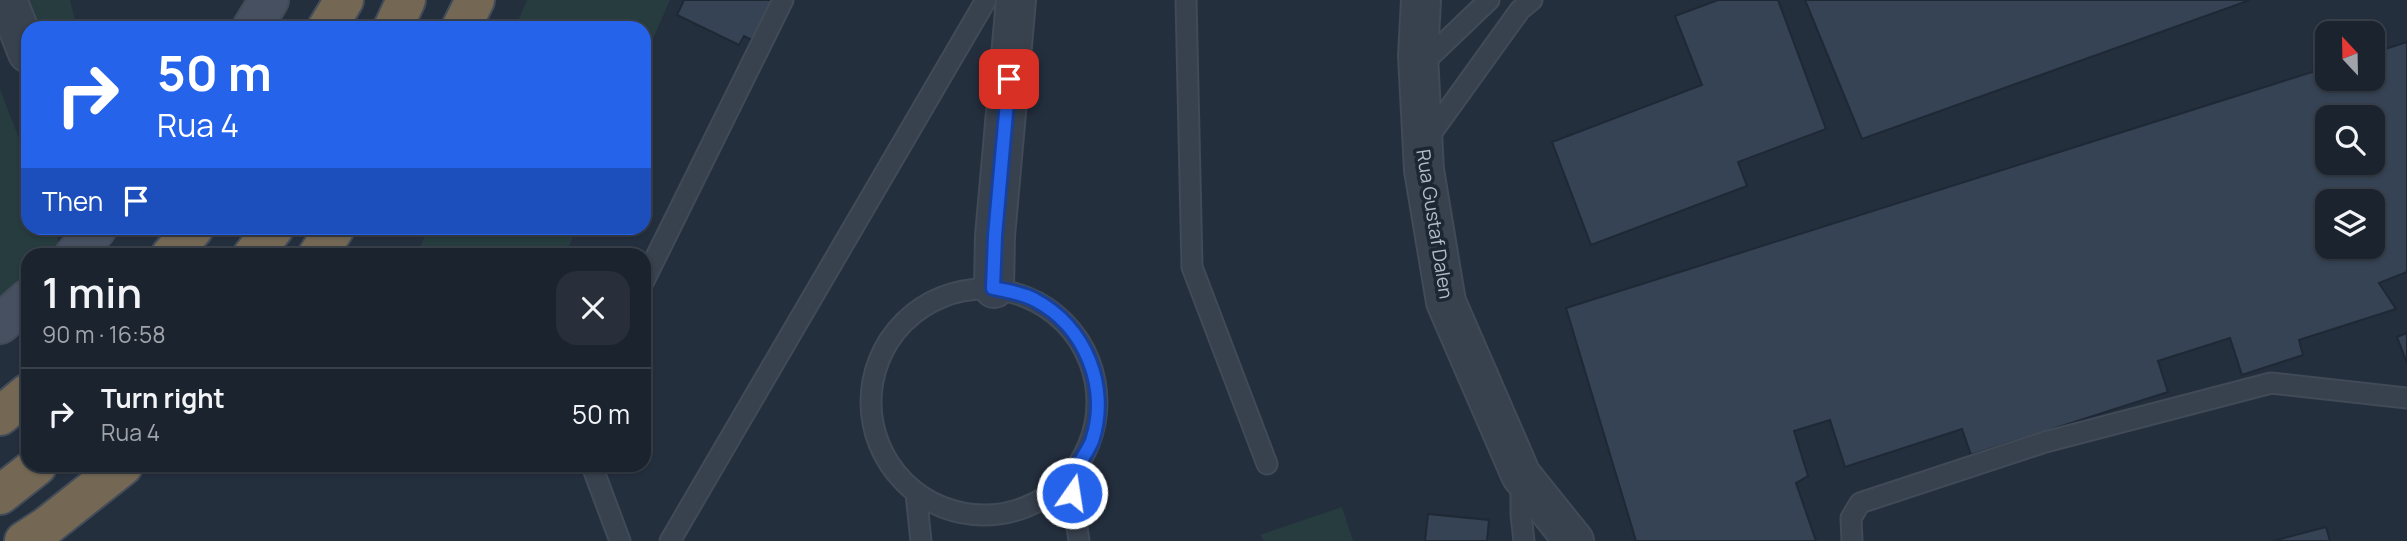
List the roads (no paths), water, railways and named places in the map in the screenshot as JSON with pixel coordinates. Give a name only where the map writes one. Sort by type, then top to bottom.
[{"type":"highway","points":[[331,21],[344,0]]},
{"type":"highway","points":[[396,21],[406,0]]},
{"type":"highway","points":[[464,21],[475,0]]},
{"type":"highway","points":[[0,416],[21,399]]},
{"type":"highway","points":[[0,495],[29,472]]},
{"type":"highway","points":[[24,541],[115,472]]},
{"type":"main road","points":[[256,21],[269,0]]},
{"type":"main road","points":[[0,324],[21,305]]},
{"type":"street","points":[[7,0],[21,35]]},
{"type":"street","points":[[993,288],[995,236],[1016,0]]},
{"type":"street","name":"Rua Gustaf Dalen","points":[[1421,0],[1418,67],[1422,146],[1446,302],[1521,475],[1574,541]]},
{"type":"lane","points":[[651,267],[783,0]]},
{"type":"lane","points":[[670,541],[986,0]]},
{"type":"lane","points":[[1186,0],[1192,267],[1267,464]]},
{"type":"lane","points":[[1418,67],[1489,0]]},
{"type":"lane","points":[[1422,146],[1520,10],[1532,0]]},
{"type":"lane","points":[[993,288],[1034,299],[1068,324],[1091,359],[1099,400],[1091,442],[1070,478],[1036,503],[996,515],[954,512],[916,494],[887,464],[872,425],[871,383],[886,343],[914,312],[952,293],[993,288]]},
{"type":"lane","points":[[1852,541],[1852,517],[1860,503],[2045,442],[2271,383],[2407,398]]},
{"type":"lane","points":[[594,472],[620,541]]},
{"type":"lane","points":[[1521,475],[1524,541]]},
{"type":"lane","points":[[1070,478],[1080,541]]},
{"type":"lane","points":[[916,494],[921,541]]}]
